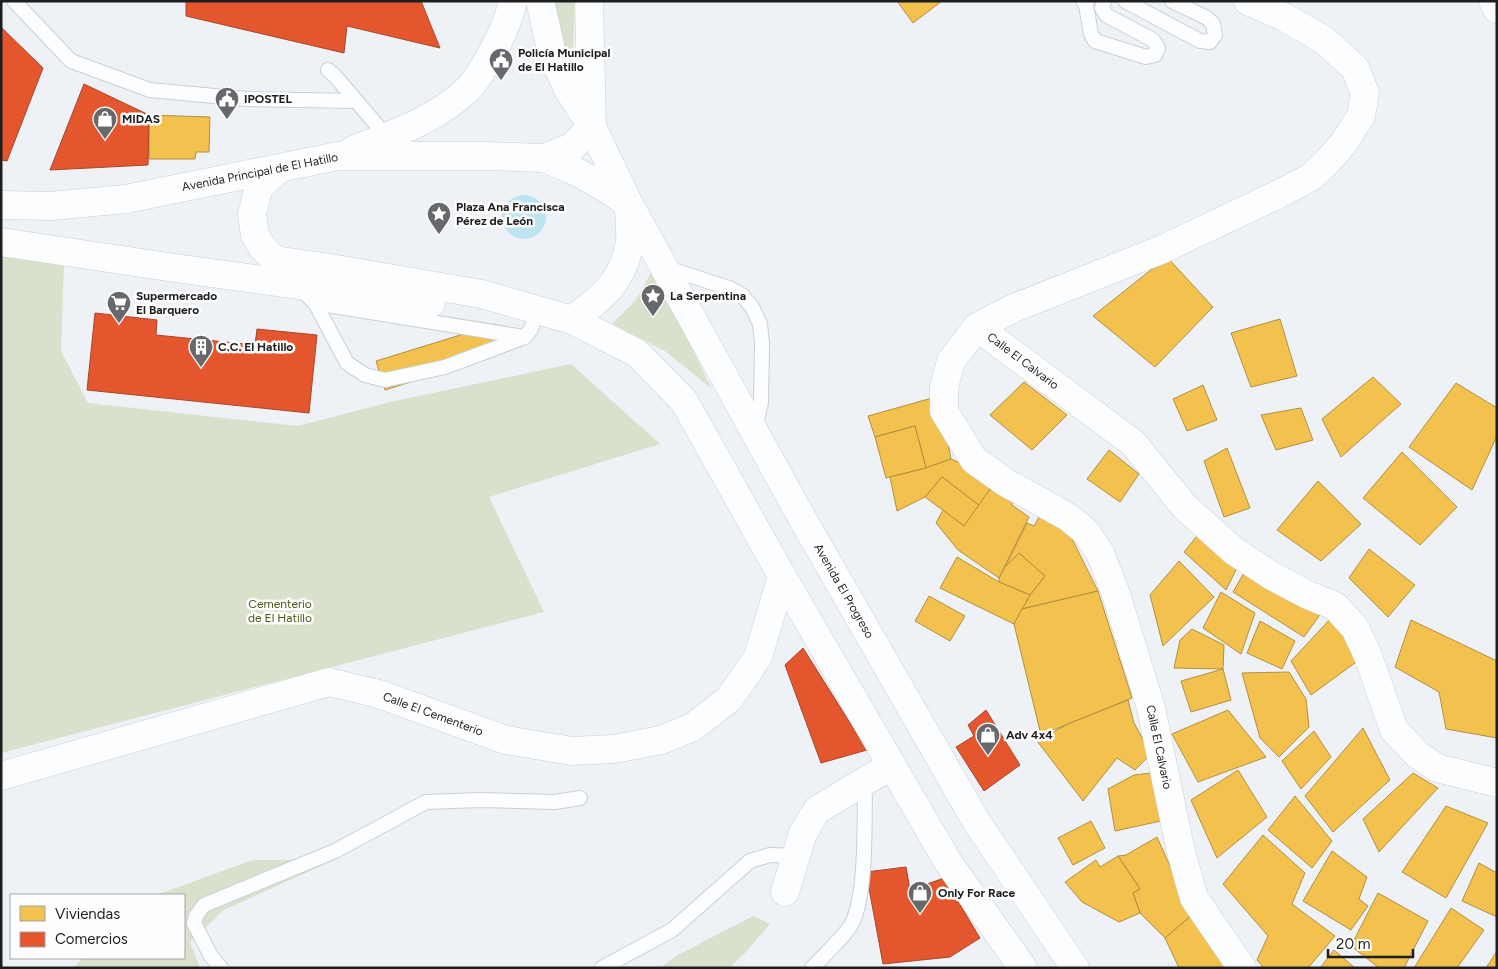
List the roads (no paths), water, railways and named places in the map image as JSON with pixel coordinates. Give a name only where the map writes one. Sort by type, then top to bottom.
[{"type":"street","points":[[544,158],[572,147],[592,127],[589,1]]},
{"type":"street","points":[[977,327],[1014,308],[1164,249],[1284,192],[1311,177],[1333,156],[1361,116],[1365,93],[1355,68],[1324,40],[1284,17],[1248,1]]},
{"type":"street","points":[[1492,1],[1497,9]]},
{"type":"street","points":[[338,156],[387,137],[431,116],[451,103],[469,88],[497,44],[526,12]]},
{"type":"street","name":"Avenida El Progreso","points":[[526,12],[552,54],[568,89],[592,127],[628,204],[802,518],[976,821],[1075,968]]},
{"type":"street","name":"Avenida Principal de El Hatillo","points":[[1,205],[51,206],[126,199],[338,156],[544,158],[575,171],[604,187],[628,204]]},
{"type":"street","points":[[280,168],[259,187],[252,214],[255,234],[262,247],[275,260],[482,294],[572,320],[637,353],[684,400],[782,576],[948,862],[1023,968]]},
{"type":"street","points":[[1,242],[306,294],[530,327],[572,320],[605,294],[618,277],[625,259],[630,239],[628,204]]},
{"type":"street","name":"Calle El Calvario","points":[[1242,968],[1194,898],[1181,852],[1151,708],[1116,594],[1100,553],[1086,532],[1068,517],[1005,482],[974,460],[944,411],[944,387],[951,361],[977,327],[1133,443],[1185,507],[1234,551],[1272,576],[1308,596],[1335,606],[1355,628],[1368,656],[1394,730],[1418,755],[1437,768],[1497,783]]},
{"type":"street","name":"Calle El Cementerio","points":[[1,776],[329,682],[379,694],[506,740],[572,751],[614,749],[661,740],[693,727],[729,699],[758,657],[782,576]]},
{"type":"street","points":[[785,892],[803,833],[817,810],[892,765]]},
{"type":"lane","points":[[14,1],[71,61],[150,90],[247,98],[356,101]]},
{"type":"lane","points":[[1083,1],[1086,5],[1091,34],[1095,41],[1146,57],[1155,55],[1158,48],[1152,40],[1106,15],[1102,8],[1104,1]]},
{"type":"lane","points":[[1125,1],[1200,41],[1210,42],[1215,35],[1213,24],[1207,18],[1172,1]]},
{"type":"lane","points":[[328,70],[387,137]]},
{"type":"lane","points":[[663,267],[729,288],[742,295],[752,307],[760,324],[762,344],[761,402],[755,432]]},
{"type":"lane","points":[[306,294],[347,363],[365,374],[385,380],[445,367],[530,327]]},
{"type":"lane","points":[[812,968],[849,928],[857,911],[861,892],[865,781]]},
{"type":"lane","points":[[221,968],[211,956],[194,924],[196,916],[204,905],[335,850],[426,802],[480,800],[555,802],[580,798]]},
{"type":"lane","points":[[602,968],[672,930],[750,861],[770,855],[797,856]]},
{"type":"water","points":[[520,195],[528,195],[540,201],[546,217],[540,233],[528,239],[520,239],[508,233],[502,221],[502,213],[508,201]]},
{"type":"place","name":"Policía Municipal de El Hatillo","points":[[501,81]]},
{"type":"place","name":"IPOSTEL","points":[[227,120]]},
{"type":"place","name":"MIDAS","points":[[105,140]]},
{"type":"place","name":"Plaza Ana Francisca Pérez de León","points":[[439,235]]},
{"type":"place","name":"La Serpentina","points":[[653,317]]},
{"type":"place","name":"Supermercado El Barquero","points":[[119,324]]},
{"type":"place","name":"C.C. El Hatillo","points":[[201,368]]},
{"type":"place","name":"Adv 4x4","points":[[988,756]]},
{"type":"place","name":"Only For Race","points":[[920,914]]},
{"type":"park label","name":"Cementerio de El Hatillo","points":[[280,611]]}]
